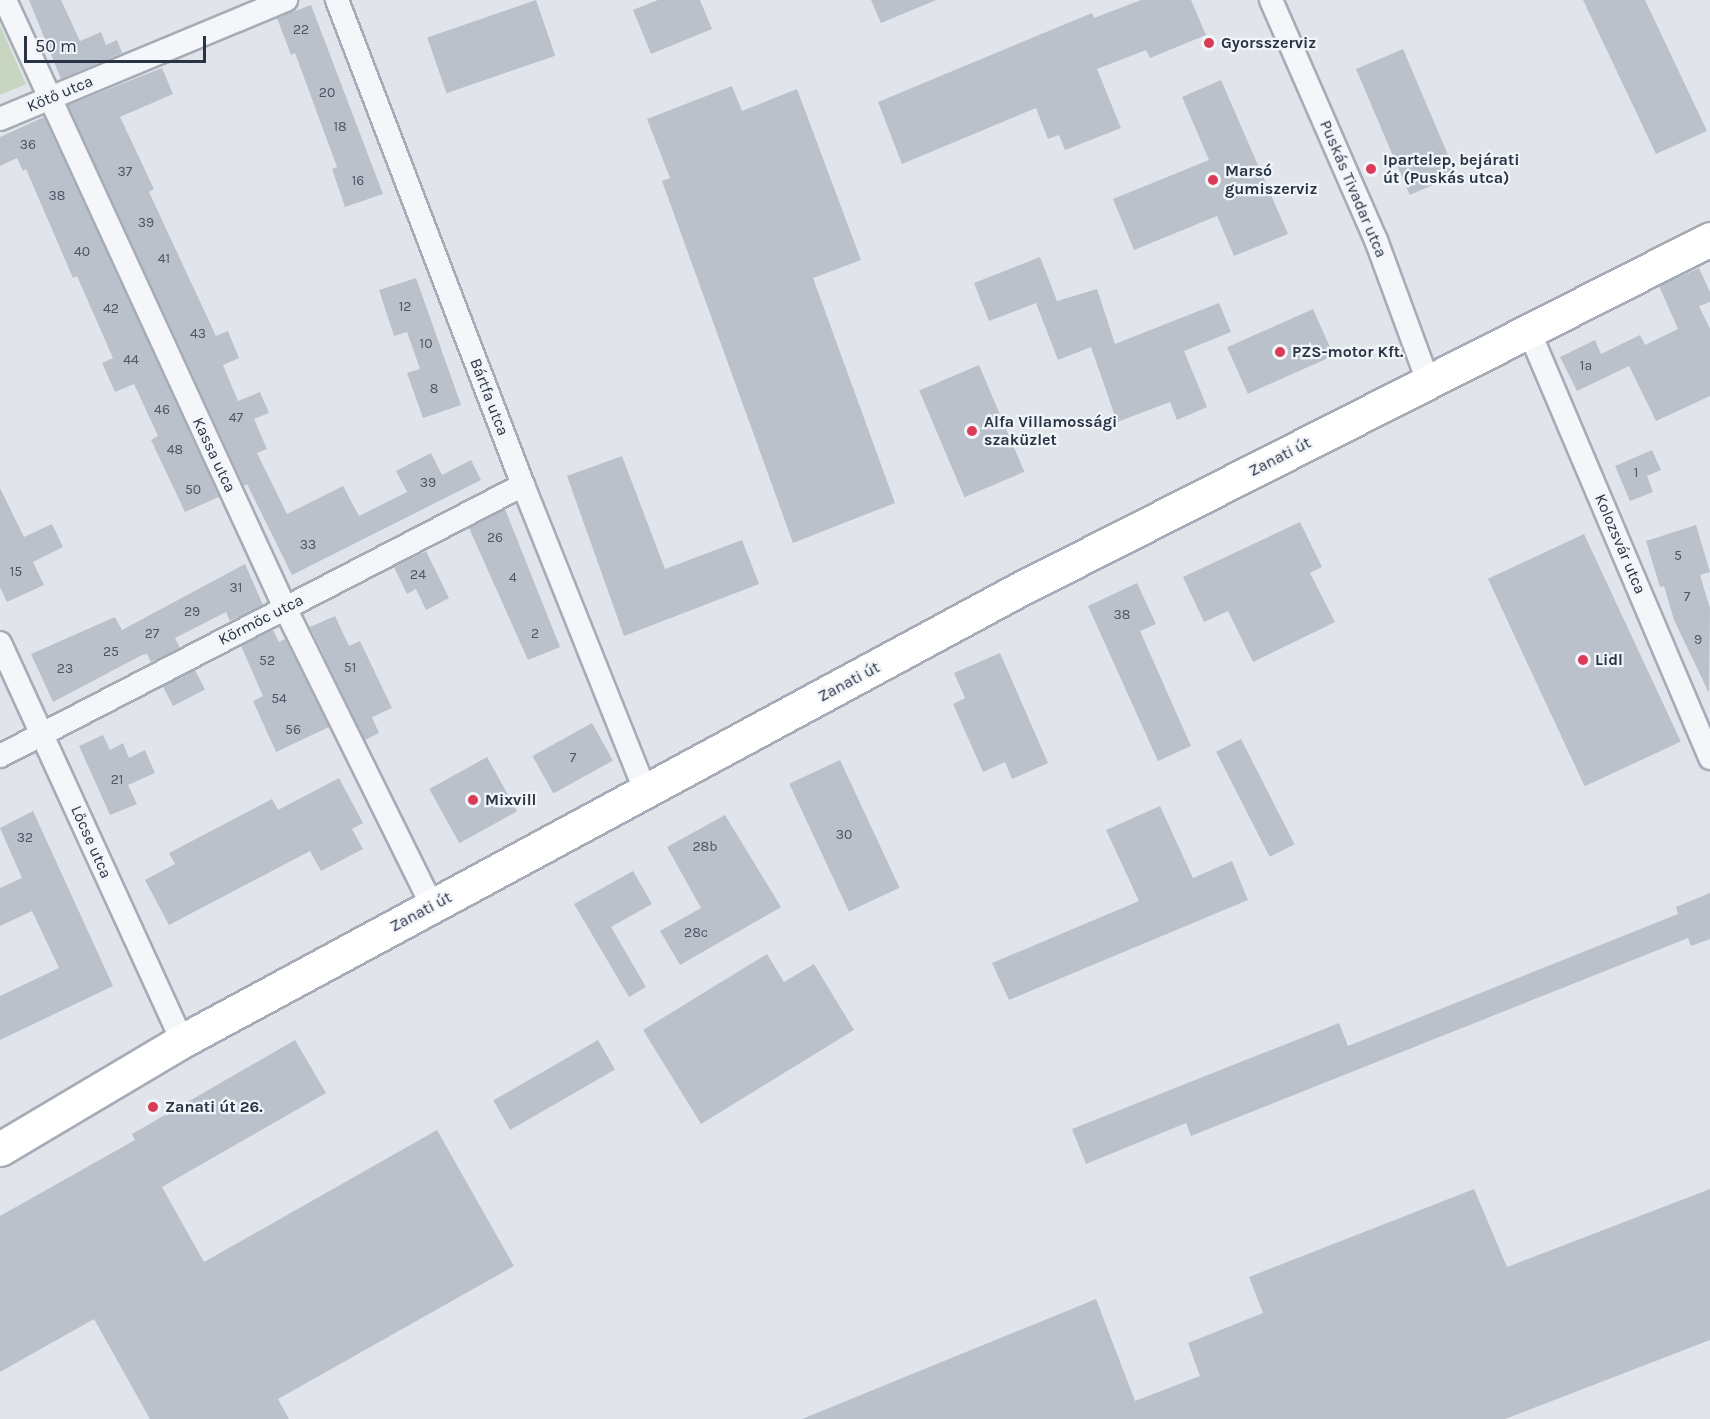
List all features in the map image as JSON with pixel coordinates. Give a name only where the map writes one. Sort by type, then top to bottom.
[{"type":"street","name":"Kassa utca","points":[[5,0],[285,608],[432,905]]},
{"type":"street","name":"Kötő utca","points":[[0,119],[286,0]]},
{"type":"street","name":"Bártfa utca","points":[[337,0],[523,485],[646,792]]},
{"type":"street","name":"Puskás Tivadar utca","points":[[1271,0],[1376,240],[1428,381]]},
{"type":"street","name":"Zanati út","points":[[0,1149],[182,1041],[1016,591],[1710,239]]},
{"type":"street","name":"Kolozsvár utca","points":[[1529,331],[1710,758]]},
{"type":"street","name":"Körmöc utca","points":[[0,756],[523,485]]},
{"type":"street","name":"Lőcse utca","points":[[0,643],[182,1041]]},
{"type":"green space","points":[[0,25],[26,84],[0,95]]},
{"type":"building","points":[[29,0],[61,0],[80,41],[101,32],[106,45],[117,40],[122,53],[61,79]]},
{"type":"building","points":[[536,0],[555,56],[446,93],[427,37]]},
{"type":"building","points":[[658,0],[700,0],[712,29],[651,54],[633,10]]},
{"type":"building","points":[[871,0],[936,0],[881,23]]},
{"type":"building","points":[[1141,0],[1191,0],[1206,35],[1150,58],[1146,50],[1097,69],[1121,128],[1065,150],[1059,135],[1048,139],[1036,108],[902,164],[878,102],[1092,13],[1094,18]]},
{"type":"building","points":[[1583,0],[1645,0],[1707,131],[1656,154]]},
{"type":"building","points":[[311,5],[383,194],[345,207],[332,169],[337,167],[295,53],[291,55],[277,18]]},
{"type":"building","points":[[1403,49],[1457,175],[1410,195],[1356,69]]},
{"type":"building","points":[[162,68],[173,94],[120,117],[154,189],[149,192],[216,336],[228,331],[239,358],[223,365],[238,401],[260,392],[269,413],[254,419],[267,449],[257,453],[287,514],[343,486],[359,516],[407,492],[396,471],[431,453],[442,475],[471,460],[481,480],[292,575],[247,484],[244,486],[68,105]]},
{"type":"building","name":"Marsó gumiszerviz","points":[[1221,80],[1288,234],[1234,256],[1217,216],[1134,250],[1113,199],[1209,160],[1182,97]]},
{"type":"building","points":[[732,86],[742,111],[797,89],[861,260],[813,278],[895,503],[793,543],[662,181],[670,178],[647,119]]},
{"type":"building","points":[[44,117],[219,497],[185,512],[151,440],[158,436],[134,384],[115,392],[102,363],[113,358],[77,276],[73,278],[26,169],[23,171],[17,158],[0,166],[0,137]]},
{"type":"building","points":[[1040,257],[1057,301],[1097,289],[1115,344],[1219,303],[1231,332],[1184,351],[1207,407],[1177,420],[1170,402],[1117,422],[1091,347],[1058,360],[1036,303],[989,321],[974,283]]},
{"type":"building","points":[[1699,268],[1710,292],[1710,302],[1699,306],[1710,329],[1710,396],[1656,421],[1629,366],[1577,391],[1560,357],[1595,340],[1601,354],[1640,335],[1645,345],[1678,329],[1659,286]]},
{"type":"building","points":[[416,278],[461,405],[423,418],[407,373],[420,369],[407,332],[394,336],[379,290]]},
{"type":"building","name":"PZS-motor Kft.","points":[[1313,309],[1334,356],[1248,394],[1227,347]]},
{"type":"building","name":"Alfa Villamossági szaküzlet","points":[[979,365],[1024,472],[964,497],[919,390]]},
{"type":"building","points":[[1652,450],[1661,470],[1647,476],[1653,492],[1630,501],[1615,466]]},
{"type":"building","points":[[622,456],[665,569],[742,540],[759,584],[624,636],[567,476]]},
{"type":"building","points":[[0,488],[24,537],[52,524],[63,547],[33,562],[44,585],[7,602],[0,587]]},
{"type":"building","points":[[505,509],[560,647],[528,660],[469,528]]},
{"type":"building","points":[[1300,522],[1322,567],[1310,573],[1335,622],[1253,662],[1228,611],[1204,622],[1183,577]]},
{"type":"building","points":[[1696,525],[1710,572],[1700,575],[1710,608],[1709,693],[1674,620],[1664,586],[1660,587],[1646,541]]},
{"type":"building","name":"Lidl","points":[[1584,534],[1681,742],[1585,786],[1488,579]]},
{"type":"building","points":[[426,551],[449,598],[426,610],[416,589],[407,594],[394,567]]},
{"type":"building","points":[[245,564],[263,605],[230,621],[226,612],[175,638],[180,648],[151,662],[147,654],[142,655],[53,702],[31,654],[115,617],[122,630]]},
{"type":"building","points":[[1137,583],[1156,624],[1140,631],[1191,746],[1158,761],[1088,606]]},
{"type":"building","points":[[335,616],[349,646],[360,641],[392,708],[372,717],[379,733],[365,740],[310,627]]},
{"type":"building","points":[[273,630],[279,642],[285,639],[329,727],[276,752],[253,701],[263,696],[241,646]]},
{"type":"building","points":[[1000,653],[1048,763],[1012,779],[1005,762],[983,772],[953,704],[965,698],[954,673]]},
{"type":"building","points":[[195,670],[205,690],[173,706],[163,686]]},
{"type":"building","points":[[592,723],[613,761],[553,794],[533,756]]},
{"type":"building","points":[[103,735],[110,750],[123,743],[129,758],[145,750],[155,773],[128,785],[137,804],[110,815],[79,746]]},
{"type":"building","points":[[1241,739],[1295,844],[1270,857],[1216,752]]},
{"type":"building","name":"Mixvill","points":[[487,757],[517,811],[459,843],[429,789]]},
{"type":"building","points":[[840,760],[900,888],[849,911],[789,784]]},
{"type":"building","points":[[339,778],[363,823],[352,829],[363,849],[321,871],[310,851],[169,925],[145,880],[175,864],[169,853],[272,799],[278,810]]},
{"type":"building","points":[[1160,806],[1193,878],[1232,861],[1248,900],[1009,1000],[992,963],[1139,901],[1106,830]]},
{"type":"building","points":[[33,811],[113,986],[0,1040],[0,996],[59,968],[32,911],[0,926],[0,888],[22,878],[0,828]]},
{"type":"building","points":[[725,815],[781,907],[680,965],[660,931],[701,908],[667,847]]},
{"type":"building","points":[[633,871],[652,904],[611,927],[646,987],[629,997],[574,904]]},
{"type":"building","points":[[1710,893],[1710,939],[1691,946],[1688,938],[1191,1136],[1186,1123],[1086,1164],[1072,1129],[1339,1023],[1348,1046],[1678,914],[1676,907]]},
{"type":"building","points":[[767,954],[784,982],[814,964],[854,1030],[701,1124],[643,1030]]},
{"type":"building","points":[[295,1040],[326,1093],[162,1187],[204,1262],[437,1130],[514,1266],[278,1399],[289,1419],[150,1419],[94,1319],[0,1372],[0,1216],[135,1140],[132,1134]]},
{"type":"building","points":[[598,1040],[615,1069],[510,1130],[493,1100]]},
{"type":"building","points":[[1474,1189],[1507,1267],[1710,1189],[1710,1340],[1505,1419],[802,1419],[1096,1299],[1135,1401],[1200,1376],[1188,1343],[1263,1313],[1249,1277]]},
{"type":"place","name":"Gyorsszerviz","points":[[1209,43]]},
{"type":"place","name":"Ipartelep, bejárati út (Puskás utca)","points":[[1371,169]]},
{"type":"place","name":"Marsó gumiszerviz","points":[[1213,180]]},
{"type":"place","name":"PZS-motor Kft.","points":[[1280,352]]},
{"type":"place","name":"Alfa Villamossági szaküzlet","points":[[972,431]]},
{"type":"place","name":"Lidl","points":[[1583,660]]},
{"type":"place","name":"Mixvill","points":[[473,800]]},
{"type":"place","name":"Zanati út 26.","points":[[153,1107]]}]
